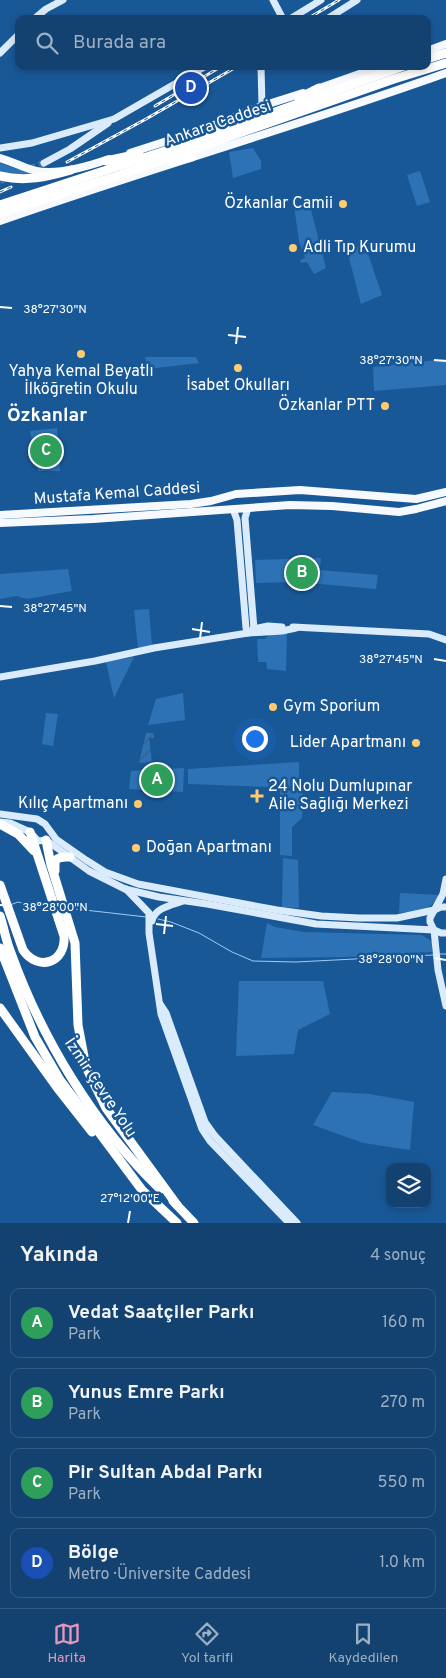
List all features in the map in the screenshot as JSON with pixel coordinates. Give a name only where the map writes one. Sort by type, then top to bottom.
[{"type":"highway","points":[[431,58],[446,53]]},
{"type":"highway","name":"Ankara Caddesi","points":[[431,68],[446,63]]},
{"type":"highway","name":"Ankara Caddesi","points":[[0,206],[393,70]]},
{"type":"highway","name":"Ankara Caddesi","points":[[0,214],[423,70]]},
{"type":"highway","points":[[246,122],[319,88]]},
{"type":"highway","points":[[106,160],[133,155],[221,131]]},
{"type":"highway","points":[[116,176],[192,157]]},
{"type":"highway","points":[[0,176],[26,180],[48,177],[71,170]]},
{"type":"highway","points":[[0,823],[18,834],[39,857]]},
{"type":"highway","points":[[0,885],[23,950],[27,956],[33,961],[42,963],[50,961],[62,952],[64,936],[30,832]]},
{"type":"highway","points":[[46,840],[51,865],[75,943],[78,1025],[86,1067],[106,1108],[177,1205]]},
{"type":"highway","points":[[57,883],[55,861],[61,857],[70,858]]},
{"type":"highway","name":"İzmir Çevre Yolu","points":[[1,919],[10,952],[35,1010],[63,1065],[98,1116],[136,1166],[194,1223]]},
{"type":"highway","name":"İzmir Çevre Yolu","points":[[0,948],[36,1037],[60,1080],[142,1190],[177,1223]]},
{"type":"highway","points":[[0,1008],[86,1126],[142,1190]]},
{"type":"main road","points":[[39,15],[63,0]]},
{"type":"main road","points":[[273,0],[281,15]]},
{"type":"main road","points":[[297,15],[322,0]]},
{"type":"main road","points":[[333,15],[357,0]]},
{"type":"main road","points":[[0,53],[15,38]]},
{"type":"main road","points":[[431,50],[446,44]]},
{"type":"main road","points":[[44,163],[70,149],[114,119],[199,70]]},
{"type":"main road","points":[[261,70],[262,106]]},
{"type":"main road","points":[[0,158],[34,170],[71,170],[204,129],[262,106],[371,70]]},
{"type":"main road","points":[[0,221],[192,157],[247,141],[446,73]]},
{"type":"main road","points":[[0,148],[32,144],[114,119]]},
{"type":"main road","points":[[251,631],[246,628],[237,520],[230,502],[236,494],[300,490],[416,499],[446,492]]},
{"type":"main road","points":[[247,493],[250,497],[245,518],[251,631]]},
{"type":"main road","name":"Mustafa Kemal Caddesi","points":[[0,515],[191,504],[236,494]]},
{"type":"main road","points":[[233,508],[290,505],[332,506],[399,512],[446,501]]},
{"type":"main road","name":"Mustafa Kemal Caddesi","points":[[0,523],[93,519],[233,508]]},
{"type":"main road","points":[[0,677],[251,631],[282,631],[296,628],[430,635],[446,640]]},
{"type":"main road","points":[[430,635],[446,646]]},
{"type":"main road","points":[[0,814],[37,819],[43,822],[56,839],[105,872],[138,884],[277,910],[321,916],[397,918],[446,907]]},
{"type":"main road","points":[[30,832],[37,819]]},
{"type":"main road","points":[[0,823],[10,823],[30,832],[38,841],[46,840],[89,871],[125,889],[159,898],[184,900],[316,924],[434,930],[446,933]]},
{"type":"main road","points":[[46,840],[49,837],[50,830]]},
{"type":"main road","points":[[446,878],[443,894],[430,918],[434,930],[438,965],[446,1006]]},
{"type":"main road","points":[[125,889],[149,913],[149,932],[161,1014],[202,1129],[210,1141],[289,1223]]},
{"type":"main road","points":[[151,942],[154,915],[160,910],[184,900]]},
{"type":"main road","points":[[160,1004],[166,1012],[205,1122],[215,1136],[297,1223]]},
{"type":"shaded area","points":[[253,148],[261,161],[261,169],[233,178],[229,152]]},
{"type":"shaded area","points":[[0,163],[17,169],[45,176],[0,175]]},
{"type":"shaded area","points":[[420,171],[430,202],[417,206],[407,175]]},
{"type":"shaded area","points":[[309,202],[326,268],[314,274],[307,262],[301,263],[300,260],[305,258],[299,241],[294,206]]},
{"type":"shaded area","points":[[365,245],[382,295],[361,304],[347,250]]},
{"type":"shaded area","points":[[145,357],[196,357],[199,363],[148,369]]},
{"type":"shaded area","points":[[446,359],[446,385],[374,391],[373,367]]},
{"type":"shaded area","points":[[57,428],[60,471],[38,471],[30,431]]},
{"type":"shaded area","points":[[321,558],[320,570],[378,575],[376,589],[297,582],[256,583],[255,560]]},
{"type":"shaded area","points":[[68,569],[72,591],[27,599],[16,596],[0,599],[0,574]]},
{"type":"shaded area","points":[[149,609],[152,647],[138,648],[134,610]]},
{"type":"shaded area","points":[[287,633],[286,671],[267,669],[266,662],[258,662],[257,639],[265,639],[270,634]]},
{"type":"shaded area","points":[[134,657],[114,698],[106,662]]},
{"type":"shaded area","points":[[183,693],[185,720],[148,725],[156,699]]},
{"type":"shaded area","points":[[46,713],[58,714],[53,746],[42,744]]},
{"type":"shaded area","points":[[146,733],[154,733],[154,738],[149,738],[152,762],[139,763]]},
{"type":"shaded area","points":[[299,762],[299,788],[188,784],[188,769]]},
{"type":"shaded area","points":[[184,768],[183,792],[129,789],[131,771]]},
{"type":"shaded area","points":[[280,790],[303,791],[302,818],[292,827],[292,856],[280,855]]},
{"type":"shaded area","points":[[283,858],[298,860],[299,908],[282,907]]},
{"type":"shaded area","points":[[400,893],[439,895],[427,908],[399,913]]},
{"type":"shaded area","points":[[267,923],[275,927],[304,932],[422,935],[433,942],[432,952],[344,957],[261,958]]},
{"type":"shaded area","points":[[239,981],[323,981],[330,1014],[298,1030],[294,1054],[236,1056]]},
{"type":"shaded area","points":[[332,1092],[370,1094],[414,1102],[410,1150],[363,1143],[313,1125]]},
{"type":"waterway","points":[[10,905],[18,902],[49,910]]},
{"type":"waterway","points":[[76,909],[146,917]]},
{"type":"waterway","points":[[158,919],[199,933],[232,952],[253,961],[296,962],[433,955]]},
{"type":"waterway","points":[[440,954],[446,954]]},
{"type":"tunnel","points":[[0,181],[44,163]]},
{"type":"railway","points":[[314,15],[339,0]]},
{"type":"railway","points":[[155,106],[215,70]]},
{"type":"railway","points":[[67,162],[231,70]]},
{"type":"railway","points":[[0,192],[11,187]]},
{"type":"place","name":"Bölge","points":[[191,88]]},
{"type":"place","name":"Özkanlar Camii","points":[[343,204]]},
{"type":"place","name":"Adli Tıp Kurumu","points":[[293,248]]},
{"type":"place","name":"Yahya Kemal Beyatlı İlköğretin Okulu","points":[[81,354]]},
{"type":"place","name":"İsabet Okulları","points":[[238,368]]},
{"type":"place","name":"Özkanlar PTT","points":[[385,406]]},
{"type":"place","name":"Pir Sultan Abdal Parkı","points":[[46,451]]},
{"type":"place","name":"Yunus Emre Parkı","points":[[302,573]]},
{"type":"place","name":"Gym Sporium","points":[[273,707]]},
{"type":"place","name":"Lider Apartmanı","points":[[416,743]]},
{"type":"place","name":"Vedat Saatçiler Parkı","points":[[157,780]]},
{"type":"place","name":"24 Nolu Dumlupınar Aile Sağlığı Merkezi","points":[[257,796]]},
{"type":"place","name":"Kılıç Apartmanı","points":[[138,804]]},
{"type":"place","name":"Doğan Apartmanı","points":[[136,848]]},
{"type":"district","name":"Özkanlar","points":[[47,416]]}]
